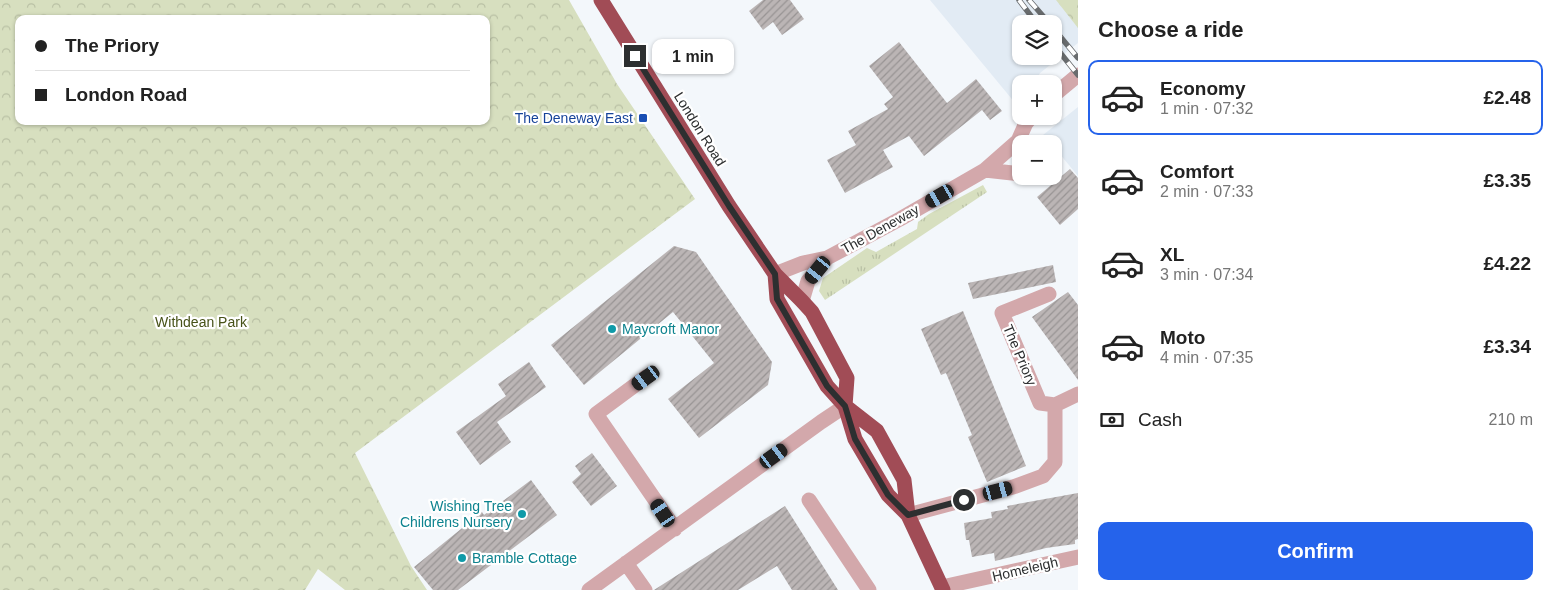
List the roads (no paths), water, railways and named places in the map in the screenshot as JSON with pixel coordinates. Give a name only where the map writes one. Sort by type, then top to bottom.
[{"type":"highway","name":"London Road","points":[[601,0],[724,199],[775,274],[812,312],[846,378],[845,406],[855,439],[888,495],[908,515]]},
{"type":"highway","name":"London Road","points":[[775,274],[777,299],[827,386],[845,406],[877,431],[904,480],[908,515],[943,589]]},
{"type":"street","points":[[1062,88],[1078,75]]},
{"type":"street","name":"The Deneway","points":[[775,274],[802,263],[827,258],[985,170],[1012,148]]},
{"type":"street","points":[[985,170],[1012,173]]},
{"type":"street","name":"The Deneway","points":[[802,301],[808,281],[827,258]]},
{"type":"street","name":"The Priory","points":[[1049,294],[1002,313],[1040,403],[1055,405]]},
{"type":"street","points":[[646,378],[596,414],[674,529]]},
{"type":"street","points":[[908,515],[1013,487],[1043,476],[1055,462],[1055,405],[1078,394]]},
{"type":"street","points":[[589,590],[845,406]]},
{"type":"street","points":[[809,500],[869,590]]},
{"type":"street","name":"Homeleigh","points":[[943,589],[1078,557]]},
{"type":"street","points":[[626,563],[645,590]]},
{"type":"railway","points":[[1019,0],[1030,15]]},
{"type":"railway","points":[[1029,0],[1042,15]]},
{"type":"railway","points":[[1062,39],[1078,58]]},
{"type":"railway","points":[[1062,55],[1078,75]]},
{"type":"place","name":"The Deneway East","points":[[643,118]]},
{"type":"place","name":"Maycroft Manor","points":[[612,329]]},
{"type":"place","name":"Wishing Tree Childrens Nursery","points":[[522,514]]},
{"type":"place","name":"Bramble Cottage","points":[[462,558]]},
{"type":"park label","name":"Withdean Park","points":[[201,322]]}]
